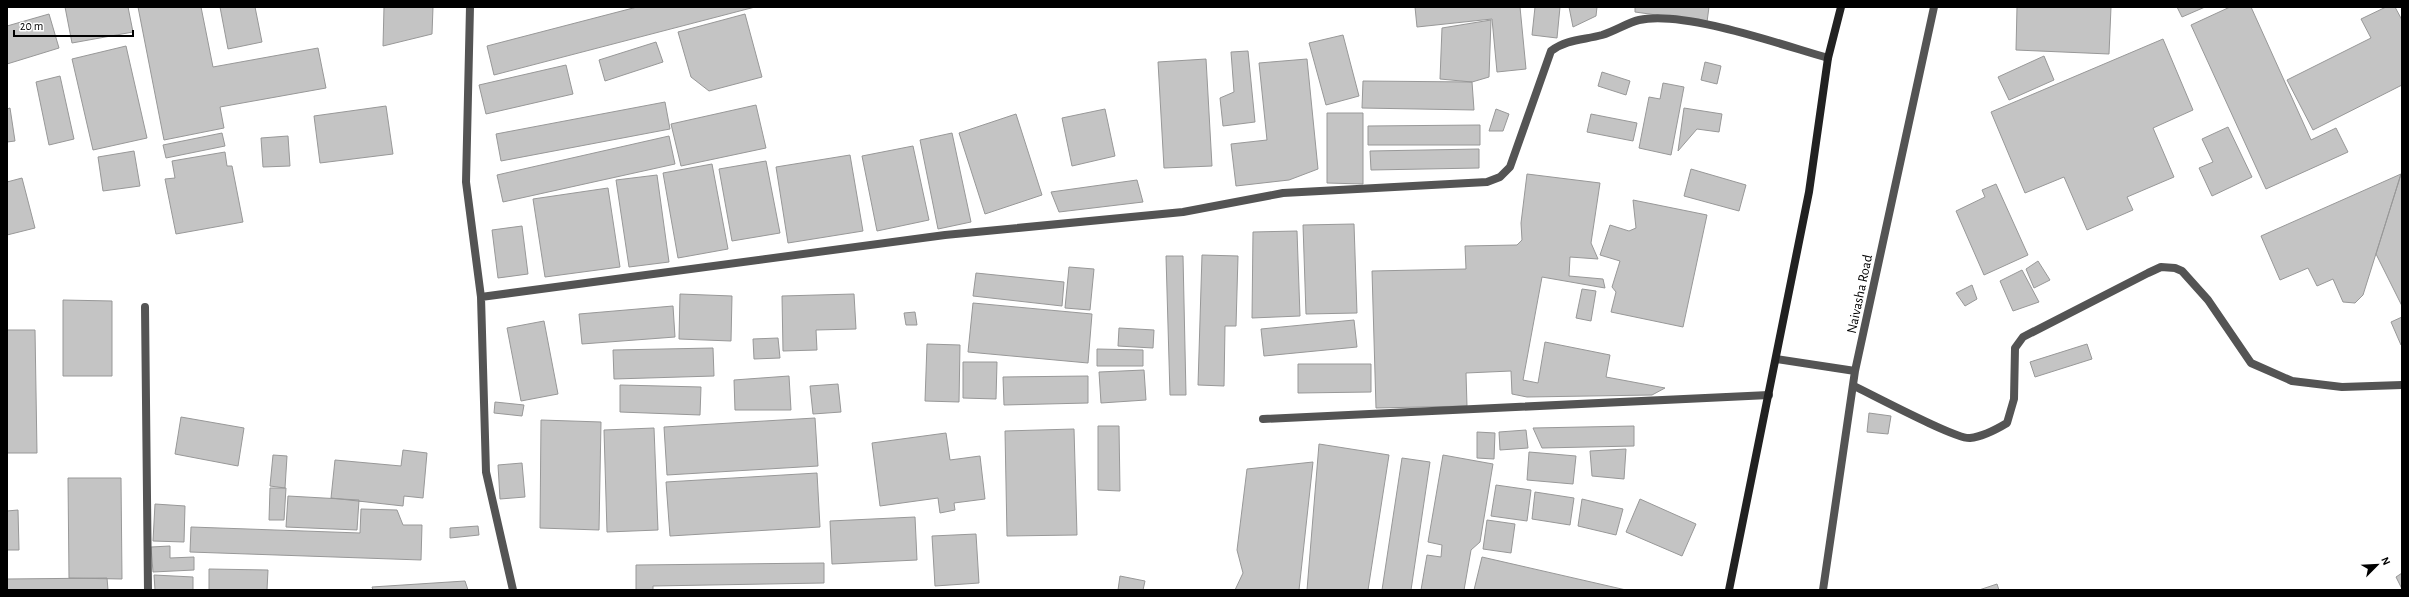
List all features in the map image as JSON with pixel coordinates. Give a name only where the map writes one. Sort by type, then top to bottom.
[{"type":"main road","points":[[1730,590],[1809,192],[1828,58],[1841,7]]},
{"type":"street","points":[[470,7],[466,182],[481,297],[486,472],[513,590]]},
{"type":"street","name":"Naivasha Road","points":[[1823,590],[1855,371],[1934,7]]},
{"type":"street","points":[[481,297],[945,235],[1183,212],[1283,193],[1487,182],[1500,177],[1510,167],[1552,51],[1562,43],[1602,35],[1639,20],[1661,18],[1708,24],[1828,58]]},
{"type":"street","points":[[1854,386],[1942,429],[1969,439],[2001,427],[2007,423],[2014,399],[2015,348],[2023,337],[2148,273],[2168,267],[2182,270],[2193,281],[2208,300],[2251,364],[2292,381],[2342,387],[2402,385]]},
{"type":"street","points":[[145,307],[148,590]]},
{"type":"street","points":[[1776,359],[1855,371]]},
{"type":"street","points":[[1263,419],[1769,395]]},
{"type":"building","points":[[65,7],[128,7],[133,32],[72,43]]},
{"type":"building","points":[[138,7],[201,7],[213,67],[318,48],[326,88],[220,107],[224,128],[164,140]]},
{"type":"building","points":[[220,7],[255,7],[262,42],[228,49]]},
{"type":"building","points":[[384,7],[433,7],[432,34],[383,46]]},
{"type":"building","points":[[637,7],[755,7],[494,75],[487,46]]},
{"type":"building","points":[[1415,7],[1520,7],[1526,69],[1497,72],[1492,19],[1417,27]]},
{"type":"building","points":[[1535,7],[1560,7],[1557,38],[1532,35]]},
{"type":"building","points":[[1569,7],[1597,7],[1596,16],[1573,27]]},
{"type":"building","points":[[1635,7],[1709,7],[1707,22],[1635,12]]},
{"type":"building","points":[[2017,7],[2111,7],[2109,54],[2016,50]]},
{"type":"building","points":[[2177,7],[2205,7],[2182,17]]},
{"type":"building","points":[[2230,7],[2251,7],[2311,140],[2336,128],[2348,152],[2266,189],[2191,25]]},
{"type":"building","points":[[2386,7],[2395,7],[2402,20],[2402,85],[2313,130],[2287,80],[2371,38],[2361,19]]},
{"type":"building","points":[[49,14],[59,48],[7,64],[7,26]]},
{"type":"building","points":[[745,14],[762,77],[709,91],[691,77],[678,32]]},
{"type":"building","points":[[1491,20],[1489,77],[1472,82],[1440,79],[1442,28]]},
{"type":"building","points":[[1343,35],[1359,96],[1326,105],[1309,43]]},
{"type":"building","points":[[2163,39],[2193,110],[2153,128],[2174,177],[2127,197],[2133,210],[2087,230],[2064,177],[2025,193],[1991,112]]},
{"type":"building","points":[[656,42],[663,62],[605,81],[599,60]]},
{"type":"building","points":[[126,46],[147,138],[93,150],[72,59]]},
{"type":"building","points":[[1248,51],[1255,122],[1223,126],[1220,98],[1234,92],[1231,52]]},
{"type":"building","points":[[2044,56],[2054,80],[2009,100],[1998,77]]},
{"type":"building","points":[[1206,59],[1212,166],[1164,168],[1158,62]]},
{"type":"building","points":[[1307,59],[1318,169],[1289,180],[1236,186],[1231,144],[1267,140],[1259,63]]},
{"type":"building","points":[[1705,62],[1721,66],[1717,84],[1701,80]]},
{"type":"building","points":[[566,65],[573,94],[486,114],[479,85]]},
{"type":"building","points":[[1602,72],[1630,81],[1626,95],[1598,86]]},
{"type":"building","points":[[60,76],[74,139],[49,145],[36,82]]},
{"type":"building","points":[[1363,81],[1472,82],[1474,110],[1362,108]]},
{"type":"building","points":[[1663,83],[1684,87],[1671,155],[1639,148],[1649,97],[1660,99]]},
{"type":"building","points":[[665,102],[670,129],[501,161],[496,134]]},
{"type":"building","points":[[756,105],[766,148],[681,166],[671,124]]},
{"type":"building","points":[[386,106],[393,154],[320,163],[314,116]]},
{"type":"building","points":[[10,108],[15,141],[7,142],[7,109]]},
{"type":"building","points":[[1684,108],[1722,114],[1719,132],[1697,129],[1678,151]]},
{"type":"building","points":[[1105,109],[1115,156],[1072,166],[1062,118]]},
{"type":"building","points":[[1496,109],[1509,114],[1503,131],[1489,131]]},
{"type":"building","points":[[1327,113],[1363,113],[1363,184],[1327,183]]},
{"type":"building","points":[[1016,114],[1042,195],[985,214],[959,133]]},
{"type":"building","points":[[1591,114],[1637,123],[1633,141],[1587,132]]},
{"type":"building","points":[[1480,125],[1480,145],[1368,145],[1368,126]]},
{"type":"building","points":[[2228,127],[2252,177],[2212,196],[2199,168],[2213,162],[2202,139]]},
{"type":"building","points":[[222,133],[225,146],[166,158],[163,145]]},
{"type":"building","points":[[952,133],[971,222],[938,229],[920,140]]},
{"type":"building","points":[[288,136],[290,166],[263,167],[261,138]]},
{"type":"building","points":[[669,136],[675,164],[503,202],[497,175]]},
{"type":"building","points":[[913,146],[929,220],[877,231],[862,156]]},
{"type":"building","points":[[1479,149],[1479,168],[1371,170],[1370,151]]},
{"type":"building","points":[[134,151],[140,186],[103,191],[98,157]]},
{"type":"building","points":[[225,152],[227,166],[232,166],[243,222],[176,234],[165,179],[175,178],[172,161]]},
{"type":"building","points":[[850,155],[863,231],[788,243],[776,167]]},
{"type":"building","points":[[766,161],[780,233],[732,241],[719,169]]},
{"type":"building","points":[[712,164],[728,249],[678,258],[663,173]]},
{"type":"building","points":[[1691,169],[1746,185],[1739,211],[1684,196]]},
{"type":"building","points":[[1527,174],[1600,183],[1591,243],[1598,259],[1570,257],[1569,276],[1603,279],[1605,288],[1542,277],[1523,380],[1538,383],[1545,342],[1610,355],[1606,377],[1665,388],[1652,395],[1527,397],[1512,394],[1511,371],[1466,373],[1467,406],[1376,408],[1372,271],[1466,269],[1465,246],[1517,245],[1522,240],[1521,223]]},
{"type":"building","points":[[2401,174],[2363,295],[2355,303],[2343,302],[2333,279],[2317,286],[2308,268],[2280,280],[2261,236]]},
{"type":"building","points":[[2401,174],[2402,177],[2402,306],[2376,254]]},
{"type":"building","points":[[657,175],[669,262],[629,267],[616,180]]},
{"type":"building","points":[[22,178],[35,228],[7,235],[7,182]]},
{"type":"building","points":[[1137,180],[1143,202],[1059,212],[1051,192]]},
{"type":"building","points":[[1996,184],[2028,255],[1984,275],[1956,211],[1985,197],[1982,190]]},
{"type":"building","points":[[608,188],[620,267],[545,277],[533,199]]},
{"type":"building","points":[[1633,200],[1707,215],[1683,327],[1611,312],[1616,292],[1612,287],[1620,261],[1600,255],[1610,225],[1629,231],[1636,228]]},
{"type":"building","points":[[1354,224],[1357,313],[1306,314],[1303,225]]},
{"type":"building","points":[[522,226],[528,274],[498,278],[492,230]]},
{"type":"building","points":[[1297,231],[1300,316],[1252,318],[1253,232]]},
{"type":"building","points":[[1202,255],[1238,256],[1236,326],[1225,326],[1224,386],[1198,385]]},
{"type":"building","points":[[1166,256],[1183,256],[1186,395],[1170,395]]},
{"type":"building","points":[[2038,261],[2050,280],[2034,288],[2026,269]]},
{"type":"building","points":[[1069,267],[1094,269],[1090,310],[1065,308]]},
{"type":"building","points":[[2022,270],[2039,302],[2013,311],[2000,281]]},
{"type":"building","points":[[976,273],[1064,282],[1062,306],[973,296]]},
{"type":"building","points":[[1972,285],[1977,299],[1965,306],[1956,293]]},
{"type":"building","points":[[1582,289],[1596,291],[1591,321],[1576,318]]},
{"type":"building","points":[[680,294],[732,296],[731,341],[679,339]]},
{"type":"building","points":[[854,294],[856,329],[816,330],[817,350],[783,351],[782,296]]},
{"type":"building","points":[[63,300],[112,301],[112,376],[63,376]]},
{"type":"building","points":[[973,303],[1092,314],[1088,363],[968,352]]},
{"type":"building","points":[[673,306],[675,337],[582,344],[579,314]]},
{"type":"building","points":[[915,312],[917,325],[906,325],[904,313]]},
{"type":"building","points":[[2402,317],[2402,345],[2401,345],[2391,322]]},
{"type":"building","points":[[1354,320],[1357,347],[1264,356],[1261,329]]},
{"type":"building","points":[[544,321],[558,394],[521,401],[507,328]]},
{"type":"building","points":[[1119,328],[1154,330],[1153,348],[1118,346]]},
{"type":"building","points":[[7,330],[35,330],[37,453],[7,453]]},
{"type":"building","points":[[778,338],[780,358],[754,359],[753,339]]},
{"type":"building","points":[[927,344],[960,345],[959,402],[925,401]]},
{"type":"building","points":[[2087,344],[2092,359],[2035,377],[2030,362]]},
{"type":"building","points":[[713,348],[714,376],[614,379],[613,350]]},
{"type":"building","points":[[1097,349],[1143,350],[1143,366],[1097,366]]},
{"type":"building","points":[[963,362],[997,362],[996,399],[963,398]]},
{"type":"building","points":[[1298,364],[1371,364],[1371,392],[1298,393]]},
{"type":"building","points":[[1144,370],[1146,400],[1101,403],[1099,372]]},
{"type":"building","points":[[789,376],[791,410],[735,410],[734,380]]},
{"type":"building","points":[[1088,376],[1088,403],[1004,405],[1003,377]]},
{"type":"building","points":[[838,384],[841,412],[813,414],[810,386]]},
{"type":"building","points":[[620,385],[701,387],[700,415],[620,412]]},
{"type":"building","points":[[495,402],[524,405],[522,416],[494,413]]},
{"type":"building","points":[[1869,413],[1891,416],[1888,434],[1867,432]]},
{"type":"building","points":[[181,417],[244,428],[238,466],[175,454]]},
{"type":"building","points":[[815,418],[818,466],[667,475],[664,427]]},
{"type":"building","points":[[541,420],[601,422],[599,530],[540,528]]},
{"type":"building","points":[[1098,426],[1119,426],[1120,491],[1098,490]]},
{"type":"building","points":[[1634,426],[1634,446],[1542,448],[1533,428]]},
{"type":"building","points":[[654,428],[658,530],[607,532],[604,430]]},
{"type":"building","points":[[1074,429],[1077,535],[1007,536],[1005,431]]},
{"type":"building","points":[[1526,430],[1528,448],[1500,450],[1499,432]]},
{"type":"building","points":[[1477,432],[1495,433],[1494,459],[1477,458]]},
{"type":"building","points":[[946,433],[950,460],[980,456],[985,499],[954,503],[955,510],[940,513],[938,498],[880,506],[872,443]]},
{"type":"building","points":[[1319,444],[1389,455],[1368,590],[1307,590]]},
{"type":"building","points":[[1626,449],[1624,479],[1592,476],[1590,451]]},
{"type":"building","points":[[403,450],[427,453],[423,498],[404,496],[403,506],[331,498],[335,460],[401,466]]},
{"type":"building","points":[[1529,452],[1576,456],[1573,484],[1527,480]]},
{"type":"building","points":[[273,455],[287,456],[285,488],[270,486]]},
{"type":"building","points":[[1443,455],[1493,464],[1480,542],[1471,550],[1464,590],[1421,590],[1427,555],[1441,557],[1442,545],[1428,542]]},
{"type":"building","points":[[1402,458],[1430,462],[1411,590],[1382,590]]},
{"type":"building","points":[[1313,462],[1299,590],[1235,590],[1243,573],[1237,550],[1247,469]]},
{"type":"building","points":[[522,463],[525,497],[500,499],[498,465]]},
{"type":"building","points":[[817,473],[820,527],[670,536],[666,482]]},
{"type":"building","points":[[68,478],[121,478],[122,579],[69,578]]},
{"type":"building","points":[[1496,485],[1531,490],[1527,521],[1491,516]]},
{"type":"building","points":[[270,488],[286,488],[284,520],[269,520]]},
{"type":"building","points":[[1535,492],[1574,498],[1570,525],[1532,519]]},
{"type":"building","points":[[288,496],[359,500],[357,530],[286,527]]},
{"type":"building","points":[[1582,499],[1623,509],[1616,535],[1578,526]]},
{"type":"building","points":[[1640,499],[1696,524],[1682,556],[1626,532]]},
{"type":"building","points":[[155,504],[185,506],[184,542],[153,541]]},
{"type":"building","points":[[361,509],[397,510],[403,525],[422,525],[421,560],[190,552],[191,527],[360,533]]},
{"type":"building","points":[[18,510],[19,550],[7,550],[7,511]]},
{"type":"building","points":[[915,517],[917,560],[832,564],[830,521]]},
{"type":"building","points":[[1487,520],[1515,524],[1511,553],[1483,549]]},
{"type":"building","points":[[478,526],[479,535],[450,538],[450,528]]},
{"type":"building","points":[[976,534],[979,583],[935,586],[932,536]]},
{"type":"building","points":[[170,546],[170,558],[194,557],[194,570],[153,572],[151,547]]},
{"type":"building","points":[[1482,557],[1626,590],[1474,590]]},
{"type":"building","points":[[824,563],[824,583],[653,586],[653,590],[636,590],[636,565]]},
{"type":"building","points":[[209,569],[268,570],[267,590],[209,590]]},
{"type":"building","points":[[2402,573],[2402,589],[2396,577]]},
{"type":"building","points":[[154,575],[193,577],[193,590],[155,590]]},
{"type":"building","points":[[1120,576],[1145,581],[1143,590],[1118,590]]},
{"type":"building","points":[[107,578],[108,590],[7,590],[7,579]]},
{"type":"building","points":[[465,581],[468,590],[373,590],[372,587]]},
{"type":"building","points":[[1997,584],[1999,590],[1979,590]]}]
